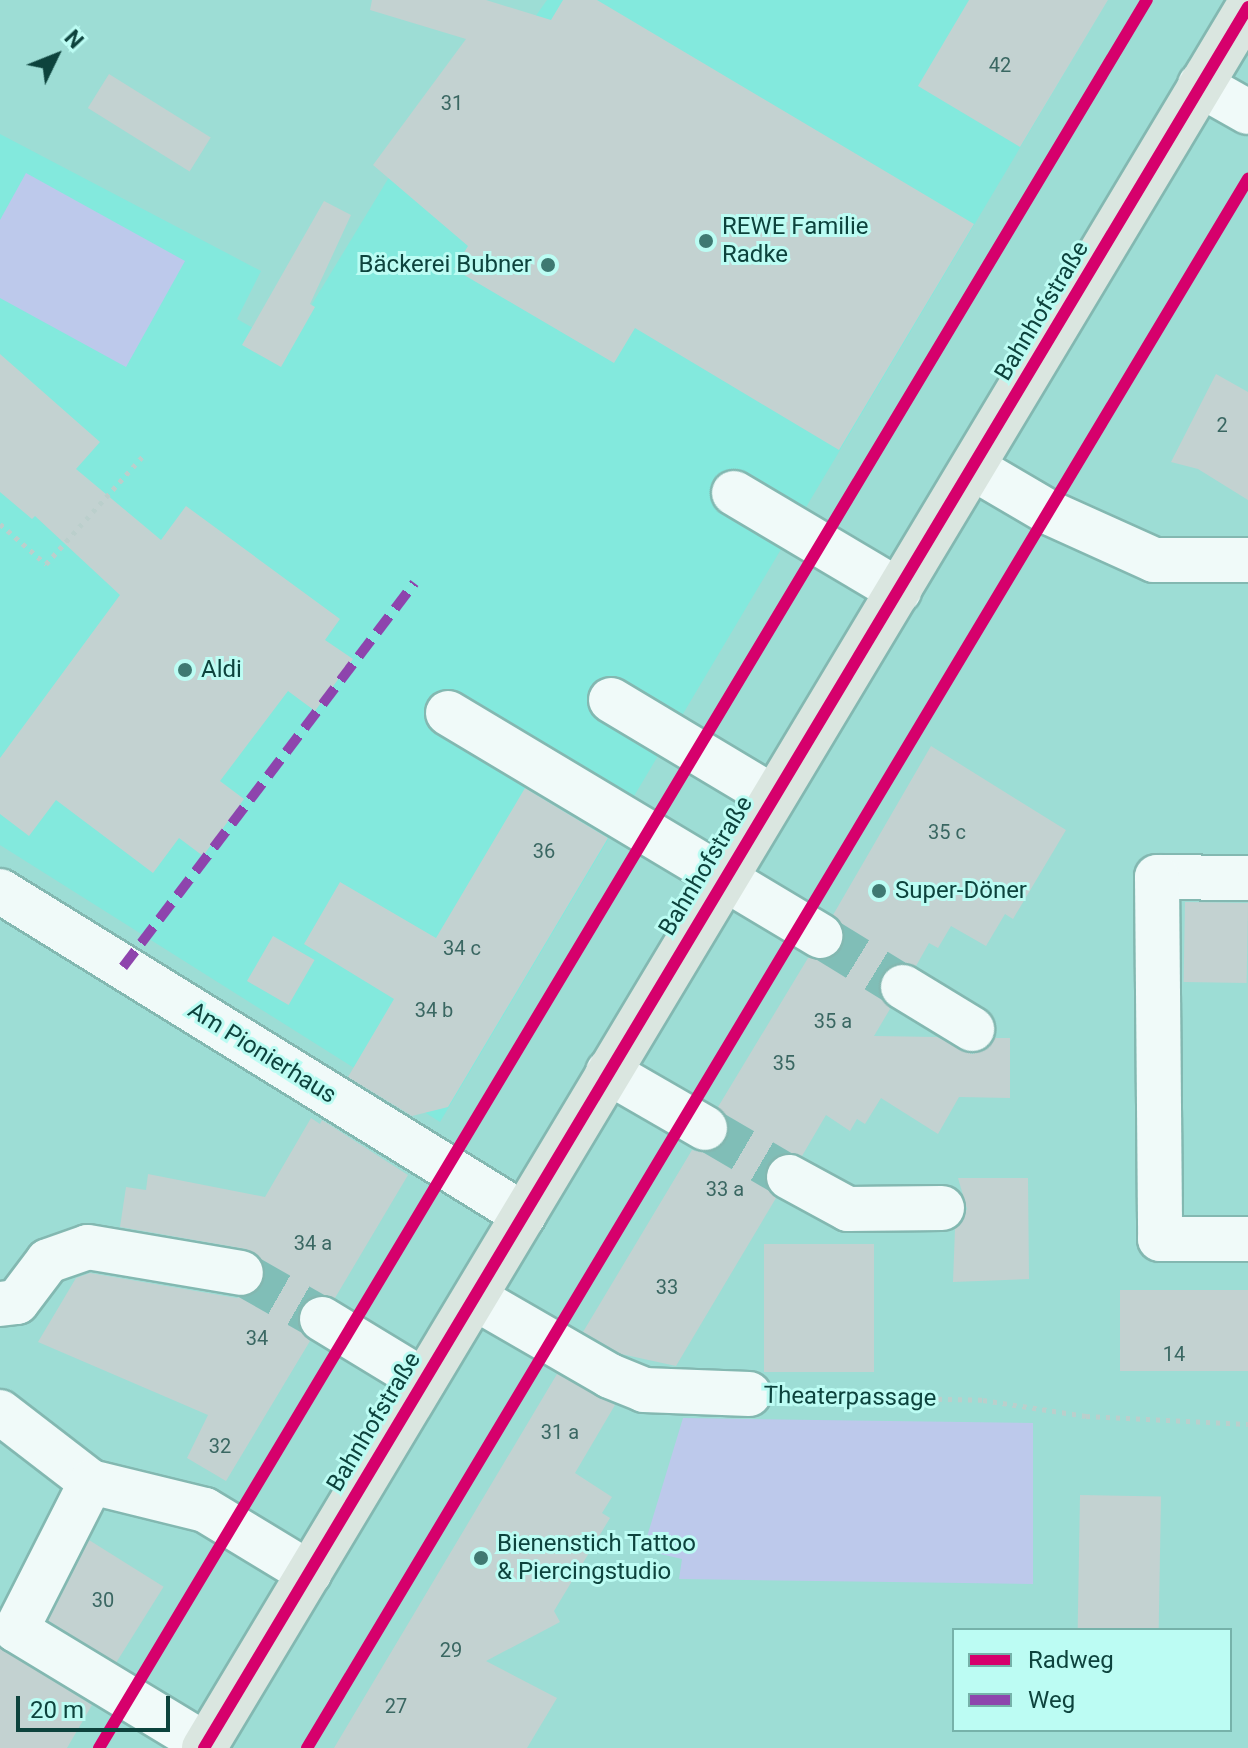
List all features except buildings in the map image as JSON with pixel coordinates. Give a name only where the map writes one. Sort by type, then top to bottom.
[{"type":"main road","name":"Bahnhofstraße","points":[[205,1746],[773,797],[975,469],[1248,7]]},
{"type":"street","points":[[1200,85],[1248,112]]},
{"type":"street","points":[[975,469],[1050,513],[1154,560],[1248,560]]},
{"type":"street","points":[[734,493],[899,591]]},
{"type":"street","points":[[611,700],[773,797]]},
{"type":"street","points":[[448,713],[820,936]]},
{"type":"street","points":[[1248,878],[1157,877],[1160,1239],[1248,1239]]},
{"type":"street","name":"Am Pionierhaus","points":[[0,891],[524,1215]]},
{"type":"street","points":[[903,987],[972,1029]]},
{"type":"street","points":[[608,1072],[705,1128]]},
{"type":"street","points":[[789,1177],[848,1209],[942,1208]]},
{"type":"street","points":[[0,1304],[17,1302],[48,1261],[88,1247],[241,1273]]},
{"type":"street","name":"Theaterpassage","points":[[475,1298],[610,1376],[644,1390],[749,1394]]},
{"type":"street","points":[[322,1319],[424,1381]]},
{"type":"street","points":[[0,1412],[91,1482],[205,1510],[309,1573]]},
{"type":"street","points":[[91,1482],[8,1633],[205,1746]]},
{"type":"path","points":[[0,524],[46,564],[143,456]]},
{"type":"shaded area","points":[[547,0],[1108,0],[440,1122],[0,845],[0,134],[261,271],[237,319],[286,347],[394,169],[417,184]]},
{"type":"shaded area","points":[[26,173],[185,261],[126,367],[0,298],[0,220]]},
{"type":"shaded area","points":[[683,1418],[1033,1423],[1033,1584],[679,1579],[682,1559],[643,1550]]},
{"type":"tunnel","points":[[820,936],[903,987]]},
{"type":"tunnel","points":[[705,1128],[789,1177]]},
{"type":"tunnel","points":[[241,1273],[322,1319]]},
{"type":"marked path","points":[[123,967],[414,583]]},
{"type":"cycle path","points":[[99,1748],[1147,0]]},
{"type":"cycle path","points":[[204,1748],[1248,7]]},
{"type":"cycle path","points":[[307,1748],[1248,179]]},
{"type":"place","name":"REWE Familie Radke","points":[[706,241]]},
{"type":"place","name":"Bäckerei Bubner","points":[[548,265]]},
{"type":"place","name":"Aldi","points":[[185,670]]},
{"type":"place","name":"Super-Döner","points":[[879,891]]},
{"type":"place","name":"Bienenstich Tattoo & Piercingstudio","points":[[481,1558]]}]
